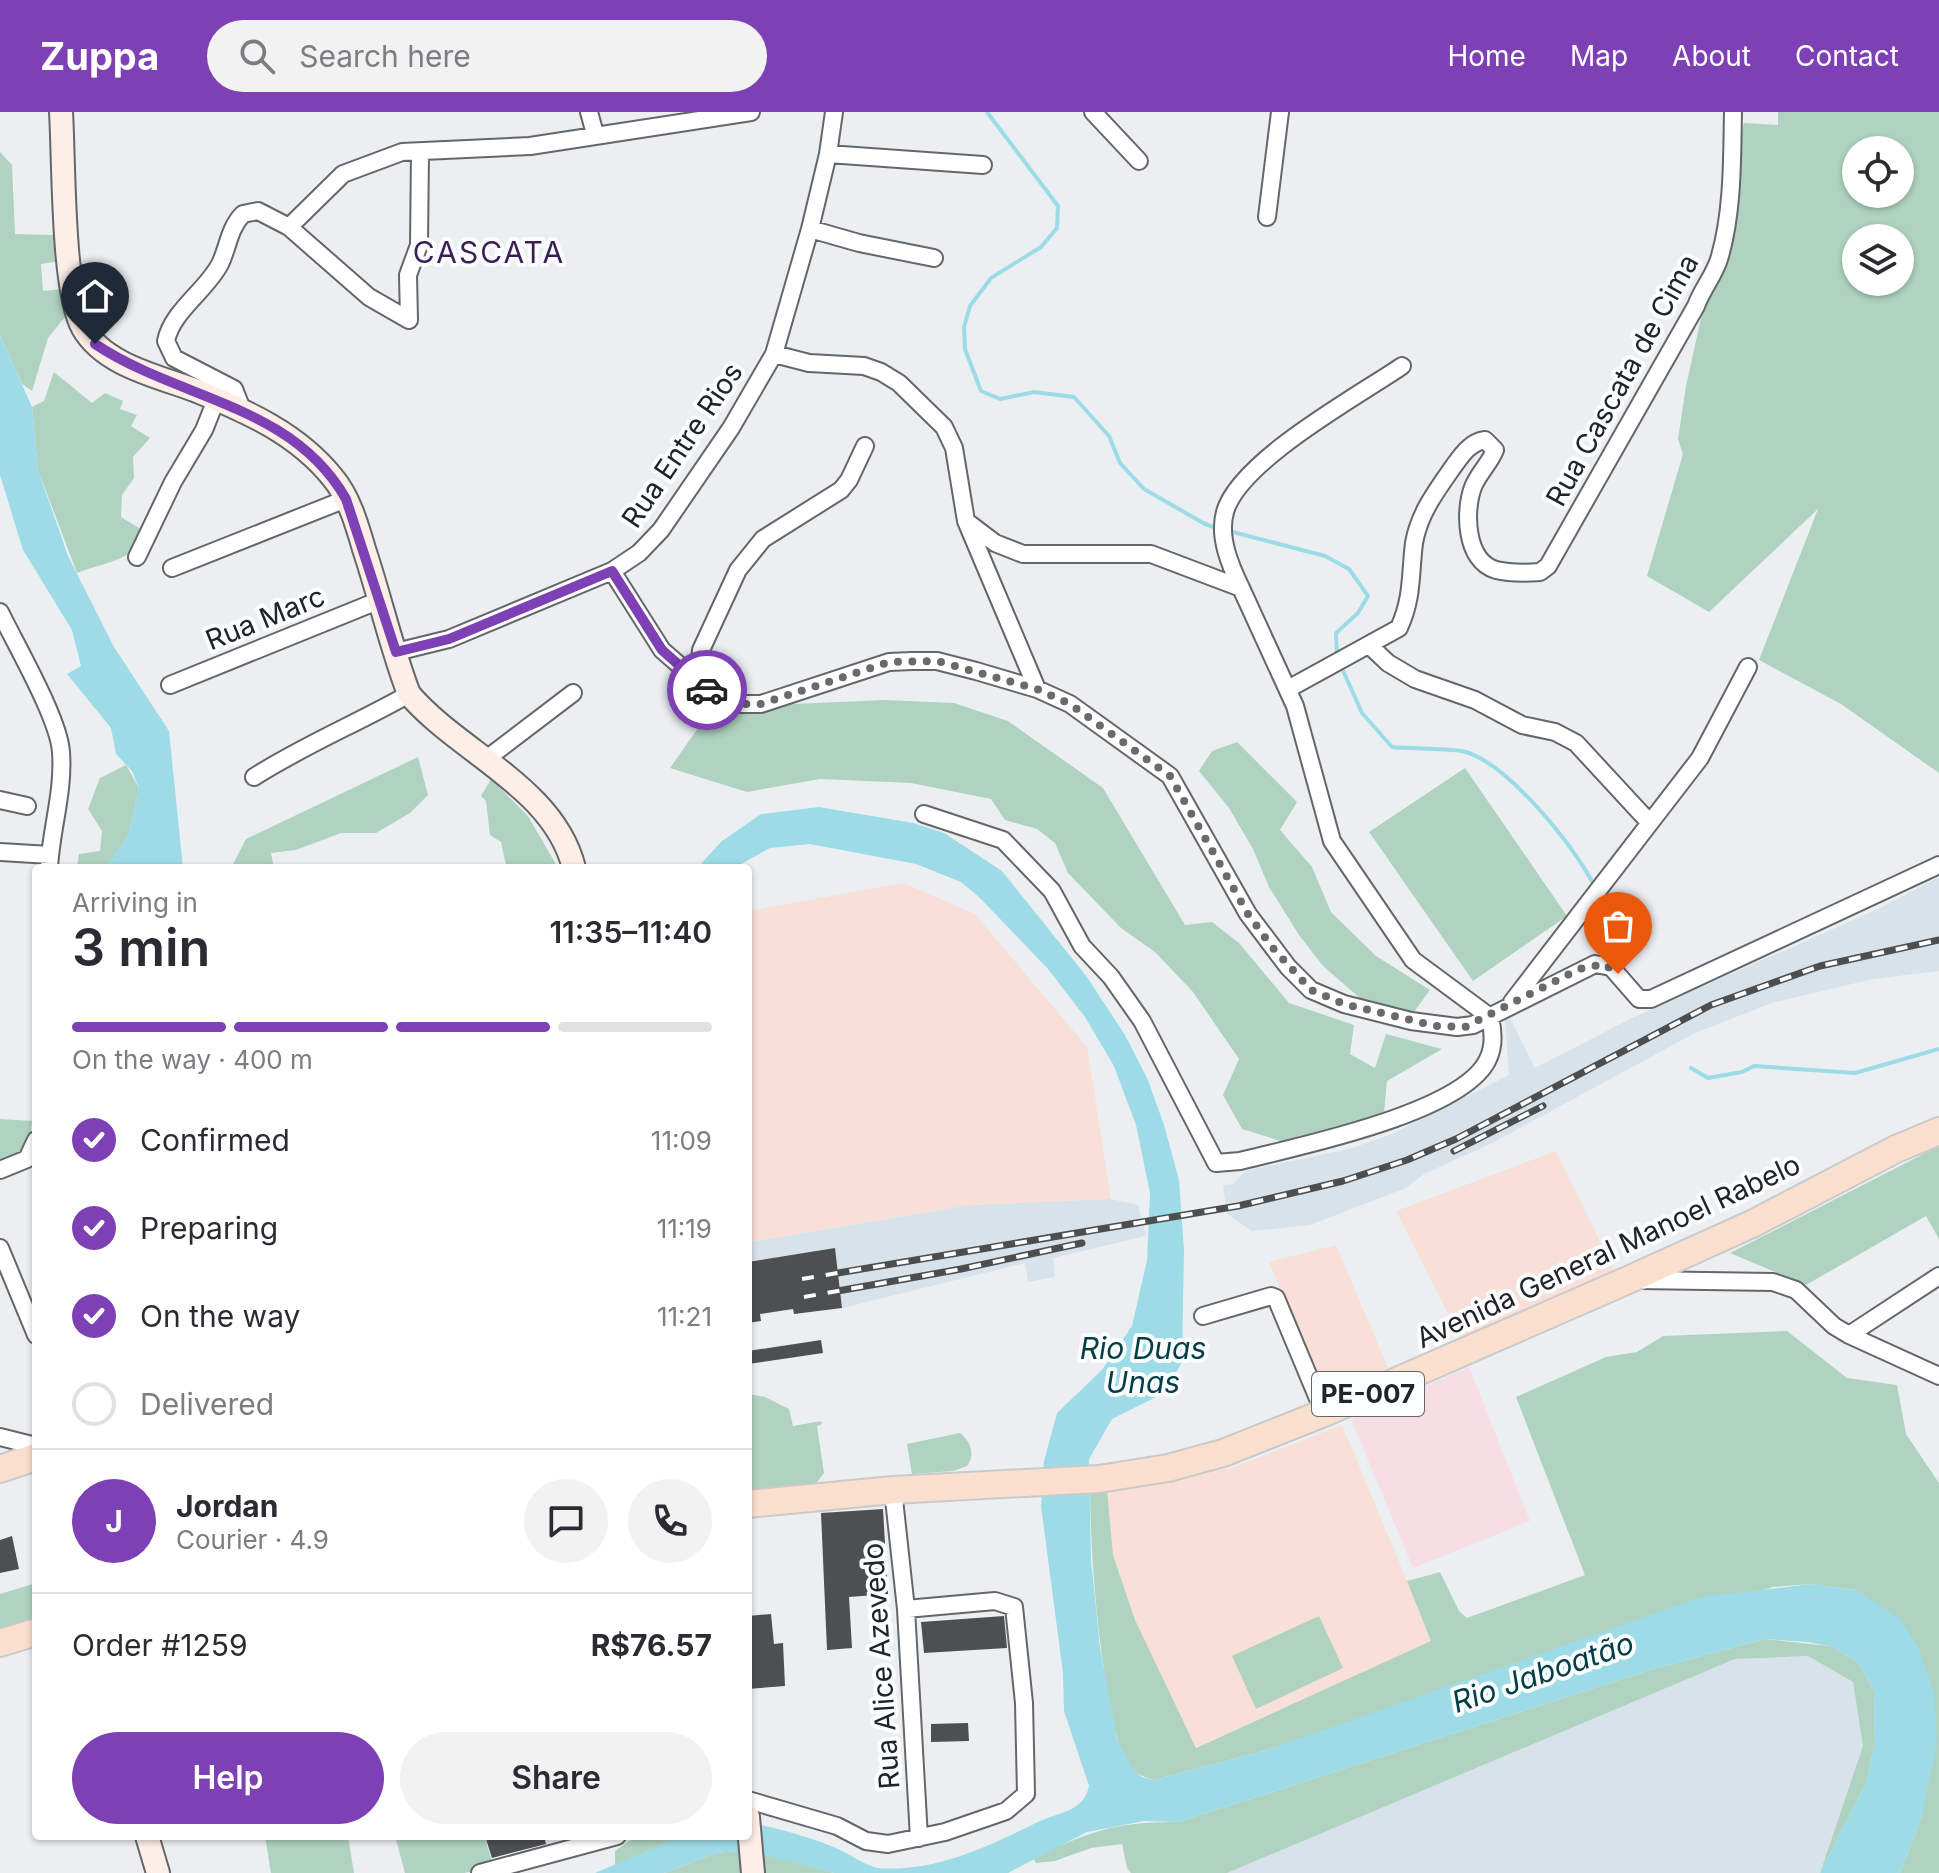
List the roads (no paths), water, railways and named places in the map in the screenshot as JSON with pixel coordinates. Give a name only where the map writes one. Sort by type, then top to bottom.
[{"type":"main road","points":[[61,112],[74,306],[82,327],[95,344],[125,364],[264,421],[305,447],[334,479],[346,499],[409,694],[424,712],[520,788],[562,835],[573,864]]},
{"type":"main road","name":"Avenida General Manoel Rabelo","points":[[893,1490],[1099,1479],[1168,1468],[1223,1453],[1324,1413],[1628,1280],[1754,1223],[1896,1149],[1939,1131]]},
{"type":"main road","points":[[0,1469],[32,1458]]},
{"type":"main road","name":"PE-007","points":[[752,1504],[893,1490]]},
{"type":"main road","points":[[0,1643],[32,1633]]},
{"type":"main road","points":[[148,1840],[158,1873]]},
{"type":"main road","points":[[750,1840],[753,1873]]},
{"type":"street","points":[[589,112],[595,134]]},
{"type":"street","points":[[289,227],[343,174],[402,152],[495,149],[595,134],[653,119],[751,112]]},
{"type":"street","name":"Rua Entre Rios","points":[[396,652],[449,639],[612,571],[639,553],[661,530],[731,428],[774,354],[810,229],[828,154],[834,112]]},
{"type":"street","points":[[1093,112],[1139,161]]},
{"type":"street","points":[[1267,217],[1280,112]]},
{"type":"street","name":"Rua Cascata de Cima","points":[[1369,645],[1399,628],[1412,587],[1415,542],[1422,516],[1455,464],[1476,442],[1485,440],[1495,450],[1473,486],[1469,511],[1471,538],[1480,559],[1495,570],[1540,572],[1548,566],[1696,306],[1702,288],[1720,258],[1732,173],[1733,112]]},
{"type":"street","points":[[243,412],[234,389],[169,352],[167,335],[220,263],[228,239],[243,214],[258,211],[289,227],[369,297],[409,320],[408,275],[418,252],[420,236],[420,152]]},
{"type":"street","points":[[828,154],[983,165]]},
{"type":"street","points":[[810,229],[859,243],[934,258]]},
{"type":"street","points":[[774,354],[809,363],[870,367],[899,383],[936,416],[950,436],[966,521],[1037,689]]},
{"type":"street","points":[[1402,366],[1294,438],[1252,472],[1226,508],[1224,529],[1230,564],[1288,689],[1332,841],[1351,874],[1413,960],[1490,1017]]},
{"type":"street","points":[[137,557],[173,482],[204,430],[216,400]]},
{"type":"street","points":[[711,693],[700,665],[701,650],[738,570],[763,539],[841,490],[865,446]]},
{"type":"street","points":[[172,568],[346,499]]},
{"type":"street","points":[[966,521],[995,543],[1023,554],[1151,554],[1241,588]]},
{"type":"street","points":[[612,571],[662,650],[711,693],[730,704],[761,704],[889,662],[912,661],[950,664],[1037,689],[1096,721],[1170,776],[1248,914],[1288,967],[1311,990],[1344,1004],[1436,1026],[1465,1027],[1595,964],[1611,967],[1639,999],[1651,999],[1939,865]]},
{"type":"street","name":"Rua Marc","points":[[170,685],[380,600]]},
{"type":"street","points":[[0,612],[53,722],[61,748],[61,789],[49,861],[0,852]]},
{"type":"street","points":[[1288,689],[1369,645],[1388,663],[1415,679],[1467,697],[1514,721],[1555,732],[1576,743],[1649,822]]},
{"type":"street","points":[[1509,1007],[1554,944],[1588,906],[1603,882],[1700,758],[1748,667]]},
{"type":"street","points":[[485,760],[573,693]]},
{"type":"street","points":[[254,777],[313,741],[374,714],[409,694]]},
{"type":"street","points":[[0,800],[27,806]]},
{"type":"street","points":[[924,814],[1003,840],[1052,891],[1082,946],[1111,977],[1142,1021],[1218,1164],[1384,1124],[1431,1103],[1482,1069],[1491,1049],[1490,1017]]},
{"type":"street","points":[[0,1170],[27,1159],[32,1148]]},
{"type":"street","points":[[0,1248],[32,1325]]},
{"type":"street","points":[[1849,1335],[1939,1276]]},
{"type":"street","points":[[1628,1280],[1773,1282],[1796,1290],[1834,1326],[1849,1335],[1939,1376]]},
{"type":"street","points":[[1203,1316],[1271,1296],[1276,1298],[1324,1413]]},
{"type":"street","points":[[0,1437],[32,1445]]},
{"type":"street","name":"Rua Alice Azevedo","points":[[893,1490],[906,1609],[919,1838]]},
{"type":"street","points":[[752,1801],[813,1818],[866,1841],[888,1844],[919,1838],[1006,1811],[1026,1794],[1024,1703],[1014,1607],[995,1601],[906,1609]]},
{"type":"street","points":[[480,1873],[602,1840]]},
{"type":"water","points":[[0,335],[32,407],[38,470],[68,556],[114,647],[169,731],[183,864],[108,864],[128,837],[139,788],[132,771],[116,754],[111,728],[67,674],[81,666],[72,630],[23,550],[0,475]]},
{"type":"water","points":[[819,807],[913,823],[944,833],[1002,871],[1087,977],[1125,1035],[1148,1080],[1179,1180],[1184,1251],[1182,1362],[1164,1393],[1112,1419],[1089,1459],[1091,1560],[1100,1647],[1117,1739],[1133,1769],[1142,1777],[1154,1780],[1267,1750],[1701,1597],[1811,1584],[1857,1590],[1900,1619],[1918,1647],[1934,1692],[1937,1744],[1922,1816],[1900,1873],[1820,1873],[1867,1781],[1875,1740],[1874,1691],[1858,1662],[1830,1646],[1765,1639],[1657,1668],[1179,1822],[1144,1821],[1087,1832],[1008,1873],[834,1873],[745,1850],[717,1853],[664,1873],[595,1873],[673,1840],[752,1840],[752,1830],[756,1824],[818,1841],[877,1868],[919,1866],[960,1856],[1070,1810],[1082,1801],[1089,1786],[1064,1711],[1063,1673],[1041,1506],[1044,1461],[1057,1413],[1102,1370],[1132,1326],[1147,1260],[1150,1193],[1136,1125],[1114,1066],[1085,1017],[1048,969],[961,882],[916,864],[810,844],[770,848],[741,864],[701,864],[722,841],[761,814]]},
{"type":"waterway","points":[[987,112],[1058,206],[1057,228],[1041,247],[991,278],[970,306],[964,327],[965,349],[981,391],[1000,399],[1034,392],[1074,397],[1109,436],[1120,463],[1144,489],[1205,524],[1220,529]]},
{"type":"waterway","points":[[1229,531],[1325,556],[1349,569],[1368,596],[1358,613],[1336,633],[1337,658]]},
{"type":"waterway","points":[[1341,666],[1362,713],[1392,747],[1460,751],[1483,760],[1520,789],[1538,808],[1571,849],[1594,885]]},
{"type":"waterway","points":[[1600,896],[1616,924],[1636,947]]},
{"type":"waterway","points":[[1691,1068],[1708,1078],[1742,1072],[1754,1066],[1855,1073],[1939,1049]]},
{"type":"railway","points":[[802,1279],[1238,1206],[1343,1181],[1407,1160],[1456,1139],[1711,1005],[1820,966],[1939,940]]},
{"type":"railway","points":[[1454,1151],[1543,1106]]},
{"type":"railway","points":[[804,1297],[961,1269],[1082,1243]]},
{"type":"district","name":"CASCATA","points":[[489,253]]},
{"type":"water label","name":"Rio Duas Unas","points":[[1143,1366]]},
{"type":"water label","name":"Rio Jaboatão","points":[[1543,1673]]}]
